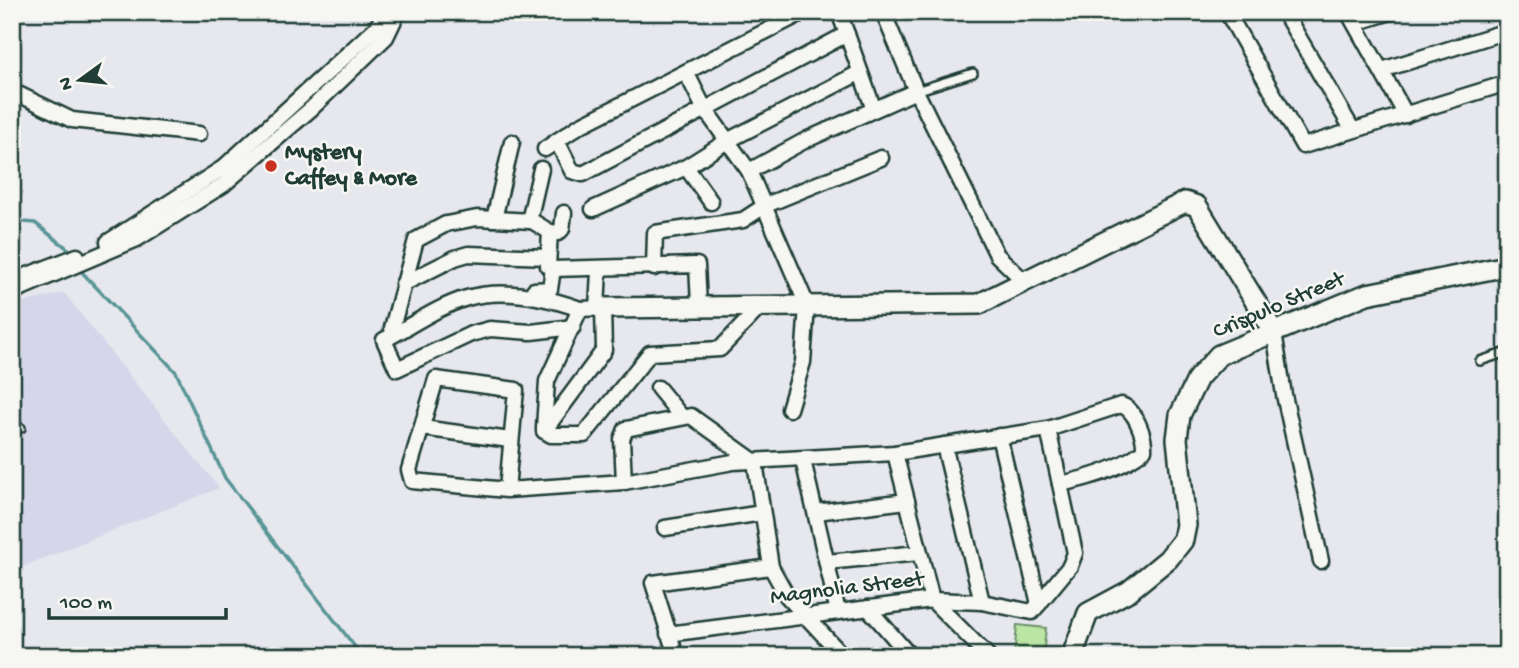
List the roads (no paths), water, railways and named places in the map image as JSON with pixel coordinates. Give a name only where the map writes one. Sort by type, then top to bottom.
[{"type":"street","points":[[12,281],[122,236],[223,168],[377,27],[385,12]]},
{"type":"street","points":[[12,292],[137,239],[223,185],[312,108],[386,37],[398,12]]},
{"type":"street","points":[[804,12],[579,126],[551,145],[572,171],[579,175],[846,34]]},
{"type":"street","points":[[839,12],[873,107]]},
{"type":"street","points":[[883,12],[916,90],[997,255],[1024,281]]},
{"type":"street","points":[[1227,12],[1303,146],[1507,83]]},
{"type":"street","points":[[1284,12],[1352,129]]},
{"type":"street","points":[[1391,12],[1351,18],[1406,115]]},
{"type":"street","points":[[1382,71],[1507,32]]},
{"type":"street","points":[[686,72],[704,108],[749,171],[807,305],[803,362],[789,409]]},
{"type":"street","points":[[593,209],[686,167],[729,140],[859,73]]},
{"type":"street","points":[[749,171],[873,107],[916,90]]},
{"type":"street","points":[[12,92],[72,120],[199,134]]},
{"type":"street","points":[[494,219],[512,142]]},
{"type":"street","points":[[654,268],[655,233],[726,225],[748,218],[766,205],[881,158]]},
{"type":"street","points":[[686,167],[711,202]]},
{"type":"street","points":[[529,221],[541,169]]},
{"type":"street","points":[[573,327],[531,332],[490,329],[471,334],[397,369],[384,340],[467,298],[489,295],[542,298],[580,309],[699,305],[979,304],[1191,201],[1197,206],[1273,332],[1321,561]]},
{"type":"street","points":[[550,232],[550,289],[466,292],[392,328],[416,240],[446,224],[477,218],[529,221],[550,232],[561,232],[564,213]]},
{"type":"street","points":[[403,284],[454,258],[468,254],[599,270],[697,265],[699,305]]},
{"type":"street","name":"Crispulo Street","points":[[1072,656],[1088,613],[1129,591],[1168,559],[1183,540],[1186,525],[1177,439],[1180,415],[1198,378],[1219,355],[1367,294],[1507,266]]},
{"type":"street","points":[[544,431],[604,349],[599,270]]},
{"type":"street","points":[[544,431],[551,435],[584,435],[650,354],[720,349],[761,306]]},
{"type":"street","points":[[544,431],[547,381],[580,309]]},
{"type":"street","points":[[507,490],[516,390],[436,379],[409,470],[412,481],[507,490],[624,482],[733,462],[895,453],[1048,429],[1121,405],[1129,409],[1144,439],[1144,450],[1134,458],[1087,478],[1060,484]]},
{"type":"street","points":[[658,388],[681,416]]},
{"type":"street","points":[[624,482],[622,439],[626,429],[681,416],[691,416],[755,462],[771,568],[786,596],[810,617],[843,656]]},
{"type":"street","points":[[422,428],[510,440]]},
{"type":"street","points":[[1036,608],[1070,566],[1075,553],[1048,429]]},
{"type":"street","points":[[999,436],[1036,608]]},
{"type":"street","points":[[944,445],[982,602]]},
{"type":"street","points":[[895,453],[932,600],[988,656]]},
{"type":"street","points":[[803,460],[838,612]]},
{"type":"street","points":[[816,512],[907,500]]},
{"type":"street","points":[[665,527],[762,513]]},
{"type":"street","points":[[827,562],[919,553]]},
{"type":"street","points":[[676,656],[653,583],[771,568]]},
{"type":"street","name":"Magnolia Street","points":[[668,634],[932,600],[1036,608]]},
{"type":"street","points":[[868,608],[910,656]]},
{"type":"lane","points":[[916,90],[973,73]]},
{"type":"lane","points":[[1480,360],[1507,352]]},
{"type":"lane","points":[[12,430],[22,428]]},
{"type":"waterway","points":[[12,35],[22,12]]},
{"type":"waterway","points":[[12,221],[35,223],[72,252]]},
{"type":"waterway","points":[[79,269],[176,372],[225,478],[362,656]]},
{"type":"place","name":"Mystery Caffey & More","points":[[271,166]]}]
